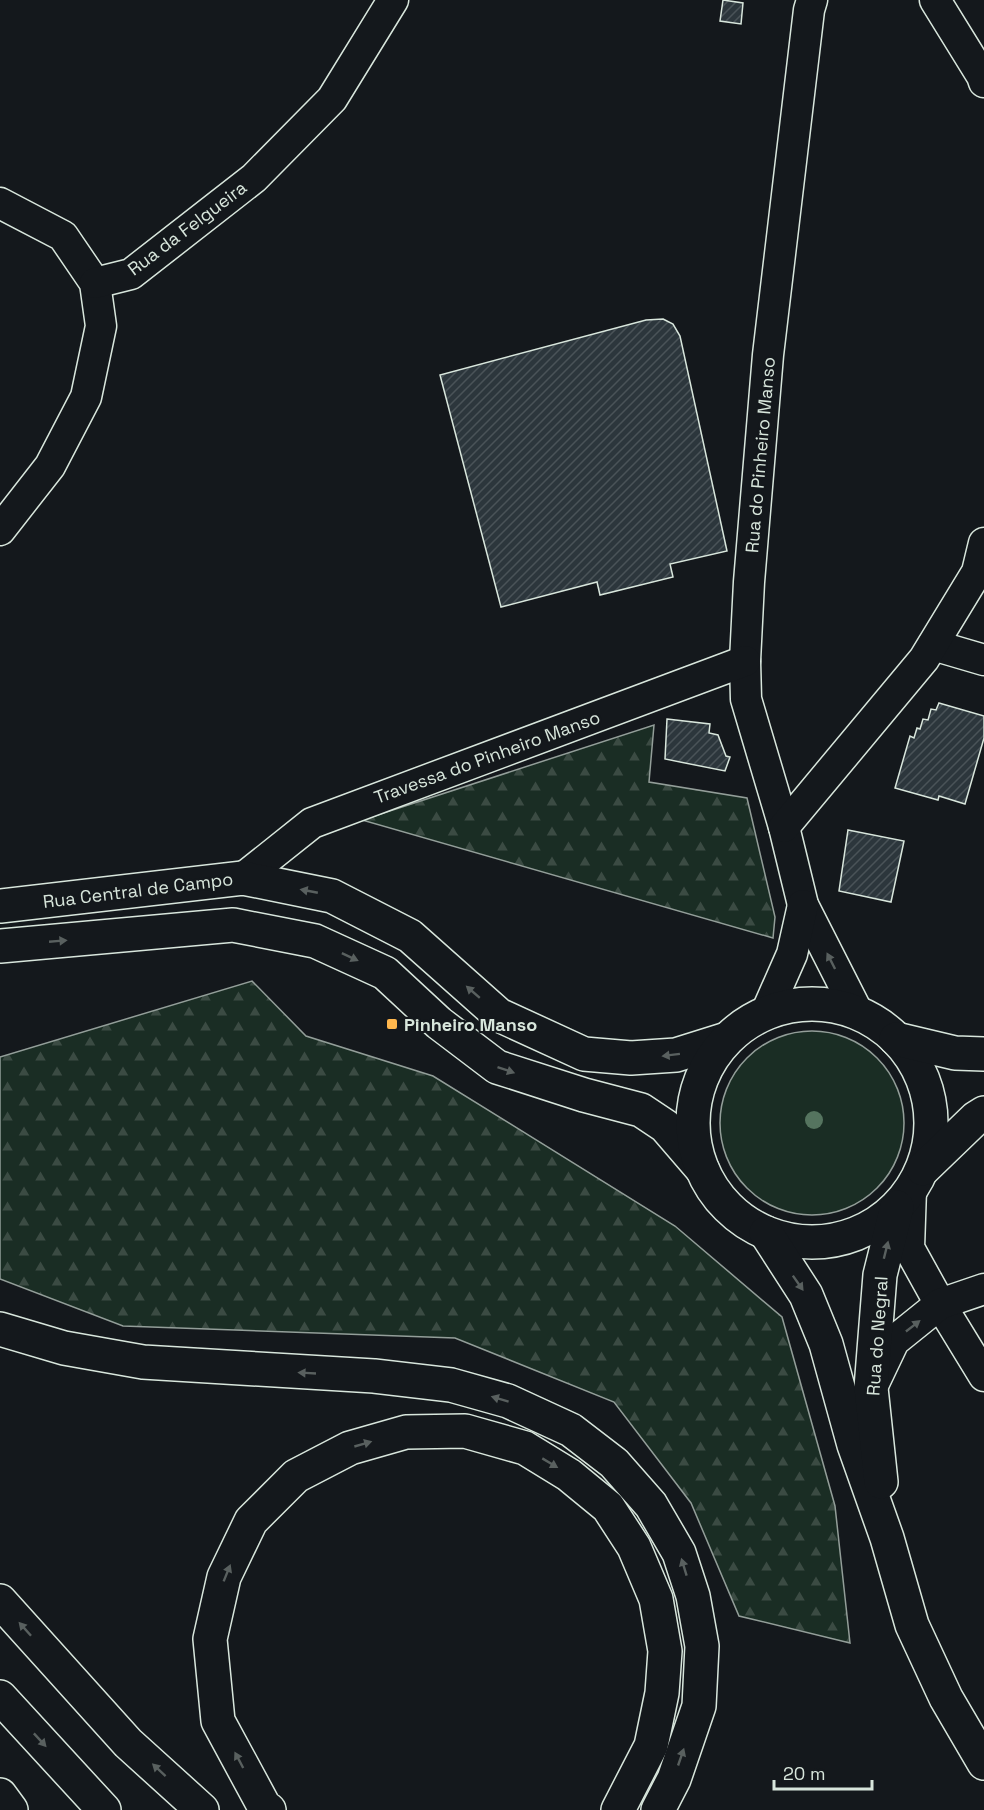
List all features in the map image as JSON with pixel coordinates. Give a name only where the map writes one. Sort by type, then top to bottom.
[{"type":"main road","name":"Rua Central de Campo","points":[[4,904],[243,878],[332,896],[410,936],[499,1015],[584,1054],[631,1058],[676,1055],[727,1038]]},
{"type":"main road","points":[[0,946],[233,925],[315,940],[385,973],[439,1023],[497,1066],[584,1095],[640,1110],[665,1126],[702,1169],[717,1196],[740,1218],[766,1233],[800,1241],[836,1240],[869,1228],[976,1118],[984,1113]]},
{"type":"main road","points":[[702,1169],[693,1135],[695,1100],[706,1067],[727,1038],[766,1013],[796,1005],[827,1005],[858,1013],[878,1024],[896,1039],[955,1053],[984,1054]]},
{"type":"main road","name":"Rua do Negral","points":[[887,1538],[871,1388],[880,1275],[931,1135],[929,1100],[919,1066],[896,1039]]},
{"type":"main road","name":"Rua do Negral","points":[[766,1233],[806,1295],[826,1344],[854,1445],[887,1538],[912,1625],[946,1698],[984,1763]]},
{"type":"main road","points":[[0,1329],[64,1348],[143,1362],[374,1376],[451,1385],[508,1401],[572,1431],[614,1463],[651,1505],[680,1553],[693,1596],[702,1646],[699,1706],[674,1779],[658,1810]]},
{"type":"main road","points":[[269,1810],[264,1806],[218,1720],[210,1639],[224,1576],[251,1521],[296,1476],[350,1448],[406,1432],[465,1431],[525,1448],[569,1475],[608,1507],[634,1547],[656,1599],[665,1651],[662,1694],[651,1746],[618,1810]]},
{"type":"main road","points":[[0,1601],[128,1743],[202,1810]]},
{"type":"main road","points":[[0,1697],[104,1810]]},
{"type":"main road","points":[[0,1795],[11,1810]]},
{"type":"street","name":"Rua da Felgueira","points":[[95,283],[131,274],[254,178],[332,99],[393,0]]},
{"type":"street","name":"Rua do Pinheiro Manso","points":[[812,0],[768,355],[749,582],[745,661],[746,699],[784,827],[803,905],[858,1013]]},
{"type":"street","points":[[936,0],[984,82]]},
{"type":"street","points":[[0,203],[63,236],[95,283],[100,326],[86,397],[50,466],[0,530]]},
{"type":"street","points":[[784,827],[924,659],[977,572],[984,543]]},
{"type":"street","points":[[933,645],[984,660]]},
{"type":"street","name":"Travessa do Pinheiro Manso","points":[[243,878],[312,823],[745,661]]},
{"type":"street","name":"Rua do Pinheiro Manso","points":[[766,1013],[792,954],[803,905]]},
{"type":"street","points":[[910,1188],[909,1248],[940,1305],[984,1377]]},
{"type":"street","points":[[871,1388],[894,1341],[940,1305],[984,1289]]},
{"type":"green space","points":[[654,725],[649,782],[747,798],[775,917],[773,938],[362,820]]},
{"type":"green space","points":[[252,981],[306,1036],[433,1076],[675,1226],[782,1317],[835,1506],[850,1643],[739,1616],[691,1503],[614,1402],[455,1338],[123,1326],[0,1279],[0,1057]]},
{"type":"green space","points":[[812,1031],[847,1038],[863,1046],[877,1058],[889,1072],[897,1088],[904,1123],[897,1158],[889,1174],[877,1188],[863,1200],[847,1208],[812,1215],[777,1208],[761,1200],[747,1188],[735,1174],[727,1158],[720,1123],[727,1088],[735,1072],[747,1058],[761,1046],[777,1038]]},
{"type":"building","points":[[723,0],[743,3],[741,24],[720,21]]},
{"type":"building","points":[[663,319],[673,324],[680,336],[727,551],[670,564],[673,577],[600,595],[597,582],[501,607],[440,375],[646,320]]},
{"type":"building","points":[[939,703],[984,716],[984,738],[965,804],[939,796],[938,800],[895,788],[910,736],[914,738],[923,719],[928,720],[931,709],[936,710]]},
{"type":"building","points":[[667,719],[710,724],[709,733],[718,735],[726,756],[730,757],[725,771],[665,759]]},
{"type":"building","points":[[848,830],[904,841],[891,902],[839,891]]},
{"type":"place","name":"Pinheiro Manso","points":[[392,1024]]}]
